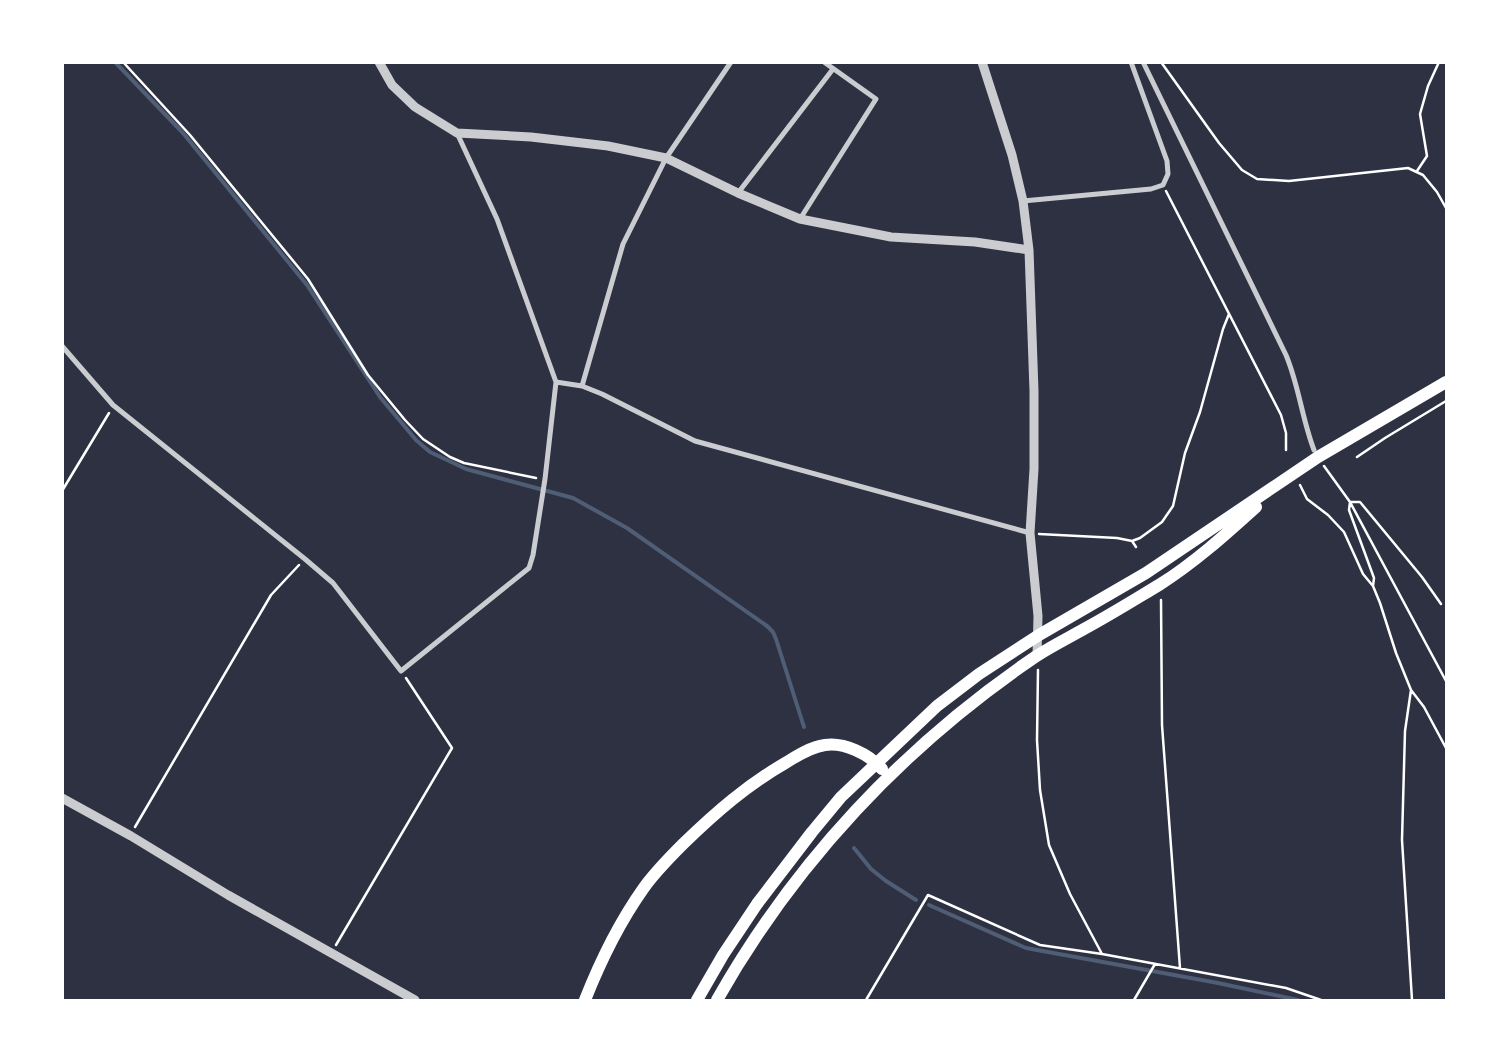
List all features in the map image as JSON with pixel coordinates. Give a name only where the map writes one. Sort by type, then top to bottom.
[{"type":"highway","points":[[717,1000],[766,922],[823,846],[888,776],[955,716],[1037,656],[1104,618],[1186,567],[1316,453],[1336,446],[1446,382]]},
{"type":"highway","points":[[697,1000],[723,955],[757,904],[841,797],[937,706],[1038,635],[1146,573],[1289,476]]},
{"type":"highway","points":[[586,1000],[620,926],[644,888],[690,838],[751,784],[799,754],[827,744],[844,746],[866,754],[888,776]]},
{"type":"street","points":[[379,62],[392,85],[415,107],[457,133],[608,146],[666,158],[738,193],[800,219],[891,237],[975,242],[1029,250]]},
{"type":"street","points":[[582,386],[623,244],[666,158],[731,62]]},
{"type":"street","points":[[800,219],[876,99],[824,62]]},
{"type":"street","points":[[982,62],[1012,155],[1023,201],[1029,250],[1034,459],[1030,533],[1038,635],[1037,656]]},
{"type":"street","points":[[1023,201],[1151,189],[1164,185],[1168,174],[1167,161],[1131,62]]},
{"type":"street","points":[[1143,62],[1286,355],[1293,372],[1308,436],[1316,453]]},
{"type":"street","points":[[738,193],[833,69]]},
{"type":"street","points":[[62,346],[113,405],[333,583],[401,671],[529,568],[533,555],[543,491],[556,382],[497,219],[457,133]]},
{"type":"street","points":[[556,382],[582,386],[622,402],[695,441],[1030,533]]},
{"type":"street","points":[[62,798],[131,836],[228,895],[415,1000]]},
{"type":"path","points":[[123,62],[190,135],[308,279],[368,376],[423,439],[436,449],[464,463],[544,482]]},
{"type":"path","points":[[1162,62],[1219,143],[1242,170],[1257,179],[1288,181],[1408,168],[1423,175],[1437,192],[1446,208]]},
{"type":"path","points":[[1416,171],[1427,156],[1420,114],[1428,86],[1439,62]]},
{"type":"path","points":[[1164,185],[1280,415],[1286,433],[1286,450]]},
{"type":"path","points":[[1030,533],[1117,538],[1132,541],[1140,538],[1162,522],[1173,506],[1185,453],[1200,412],[1229,314]]},
{"type":"path","points":[[1357,457],[1446,401]]},
{"type":"path","points":[[62,491],[113,405]]},
{"type":"path","points":[[1316,453],[1350,502],[1446,681]]},
{"type":"path","points":[[1300,485],[1307,499],[1328,515],[1344,532],[1363,574],[1372,586],[1411,690],[1424,707],[1446,748]]},
{"type":"path","points":[[1350,502],[1348,510],[1374,578],[1372,586]]},
{"type":"path","points":[[1350,502],[1360,502],[1422,577],[1441,604]]},
{"type":"path","points":[[1132,541],[1136,548]]},
{"type":"path","points":[[131,836],[271,595],[305,559]]},
{"type":"path","points":[[1161,600],[1162,725],[1180,968]]},
{"type":"path","points":[[1037,656],[1039,682],[1037,740],[1040,790],[1049,845],[1070,894],[1102,954]]},
{"type":"path","points":[[331,953],[452,748],[401,671]]},
{"type":"path","points":[[1411,690],[1405,731],[1402,840],[1412,1000]]},
{"type":"path","points":[[866,1000],[928,895],[1040,945],[1102,954],[1286,988],[1321,1000]]},
{"type":"path","points":[[1134,1000],[1155,964]]},
{"type":"waterway","points":[[115,62],[183,133],[307,285],[380,397],[416,440],[430,452],[466,469],[573,498],[627,528],[767,626],[773,632],[776,639],[804,727]]},
{"type":"waterway","points":[[854,848],[871,869],[916,900]]},
{"type":"waterway","points":[[929,905],[1026,948],[1218,983],[1298,1000]]}]
